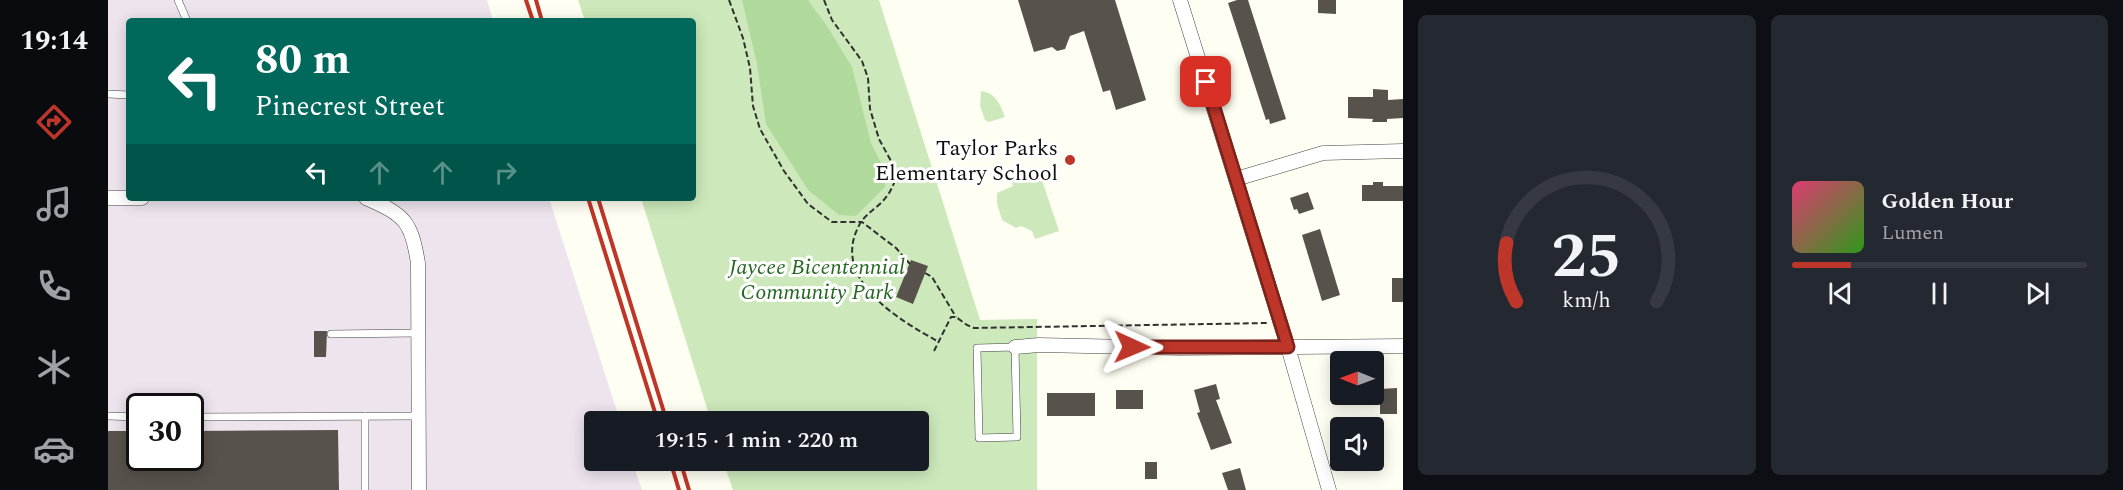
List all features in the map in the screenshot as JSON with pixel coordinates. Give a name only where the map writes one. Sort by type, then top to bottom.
[{"type":"street","points":[[1180,0],[1288,347],[1329,490]]},
{"type":"street","points":[[1236,179],[1323,153],[1403,151]]},
{"type":"street","points":[[108,198],[126,198]]},
{"type":"street","points":[[372,201],[402,216],[414,242],[418,263],[419,490]]},
{"type":"street","points":[[1015,347],[1038,345],[1179,348],[1403,346]]},
{"type":"lane","points":[[178,0],[186,18]]},
{"type":"lane","points":[[108,94],[126,94]]},
{"type":"lane","points":[[330,334],[418,333]]},
{"type":"lane","points":[[1015,347],[1017,437],[979,438],[977,348],[1015,347]]},
{"type":"lane","points":[[108,416],[126,417]]},
{"type":"lane","points":[[365,416],[365,490]]},
{"type":"lane","points":[[204,417],[419,416]]},
{"type":"path","points":[[729,0],[743,38],[750,68],[753,106],[760,129],[784,171],[808,204],[832,222],[862,222],[896,248],[910,264]]},
{"type":"path","points":[[824,0],[832,20],[862,61],[868,78],[870,109],[879,139],[891,161],[896,179],[887,196],[862,222],[853,242],[852,262],[866,288],[903,322],[939,342]]},
{"type":"path","points":[[925,273],[932,277],[956,317],[974,328],[1280,322]]},
{"type":"path","points":[[934,351],[951,318],[956,317]]},
{"type":"shaded area","points":[[108,0],[487,0],[492,18],[126,18],[126,201],[550,201],[617,411],[584,411],[584,471],[635,471],[642,490],[108,490]]},
{"type":"green space","name":"Jaycee Bicentennial Community Park","points":[[578,0],[879,0],[980,320],[1037,319],[1037,490],[733,490],[726,471],[929,471],[929,411],[708,411],[642,201],[696,201],[696,18],[584,18]]},
{"type":"green space","points":[[742,0],[808,0],[852,67],[871,143],[886,173],[885,187],[856,216],[839,215],[808,190],[766,124],[757,64]]},
{"type":"green space","points":[[981,91],[994,97],[1005,117],[989,122],[985,120],[980,106]]},
{"type":"green space","points":[[1039,171],[1059,231],[1035,239],[1032,231],[1021,226],[1016,228],[1002,220],[997,203],[997,193],[1013,186],[1012,183],[1018,177]]},
{"type":"building","points":[[1018,0],[1115,0],[1146,100],[1116,110],[1110,90],[1103,92],[1084,31],[1070,36],[1065,49],[1057,51],[1052,47],[1034,52]]},
{"type":"building","points":[[1248,0],[1286,119],[1270,124],[1269,119],[1266,120],[1228,3]]},
{"type":"building","points":[[1318,0],[1336,0],[1336,14],[1318,13]]},
{"type":"building","points":[[1373,89],[1388,90],[1388,100],[1403,99],[1403,118],[1387,119],[1387,122],[1372,122],[1373,119],[1348,118],[1348,97],[1373,97]]},
{"type":"building","points":[[1373,182],[1383,182],[1383,186],[1403,186],[1403,201],[1362,201],[1362,185],[1373,185]]},
{"type":"building","points":[[1308,192],[1314,209],[1299,214],[1297,209],[1294,210],[1290,198]]},
{"type":"building","points":[[1320,229],[1340,295],[1322,301],[1302,235]]},
{"type":"building","points":[[911,260],[928,266],[913,304],[896,297]]},
{"type":"building","points":[[1392,278],[1403,278],[1403,302],[1392,302]]},
{"type":"building","points":[[314,331],[327,331],[326,357],[314,357]]},
{"type":"building","points":[[1216,384],[1220,399],[1216,400],[1232,443],[1211,450],[1197,413],[1200,412],[1194,390]]},
{"type":"building","points":[[1397,388],[1397,414],[1380,414],[1380,405],[1384,405],[1384,389]]},
{"type":"building","points":[[1116,390],[1143,390],[1143,409],[1116,409]]},
{"type":"building","points":[[1047,393],[1095,393],[1095,416],[1047,416]]},
{"type":"building","points":[[338,430],[339,490],[108,490],[108,431],[126,431],[126,471],[204,471],[204,431]]},
{"type":"building","points":[[1145,462],[1157,462],[1157,479],[1145,479]]},
{"type":"building","points":[[1240,468],[1246,490],[1228,490],[1222,473]]},
{"type":"railway","points":[[526,0],[532,18]]},
{"type":"railway","points":[[536,0],[541,18]]},
{"type":"railway","points":[[589,201],[655,411]]},
{"type":"railway","points":[[599,201],[664,411]]},
{"type":"railway","points":[[673,471],[679,490]]},
{"type":"railway","points":[[683,471],[689,490]]},
{"type":"place","name":"Taylor Parks Elementary School","points":[[1070,160]]},
{"type":"route","points":[[1132,347],[1288,347],[1206,82]]}]
